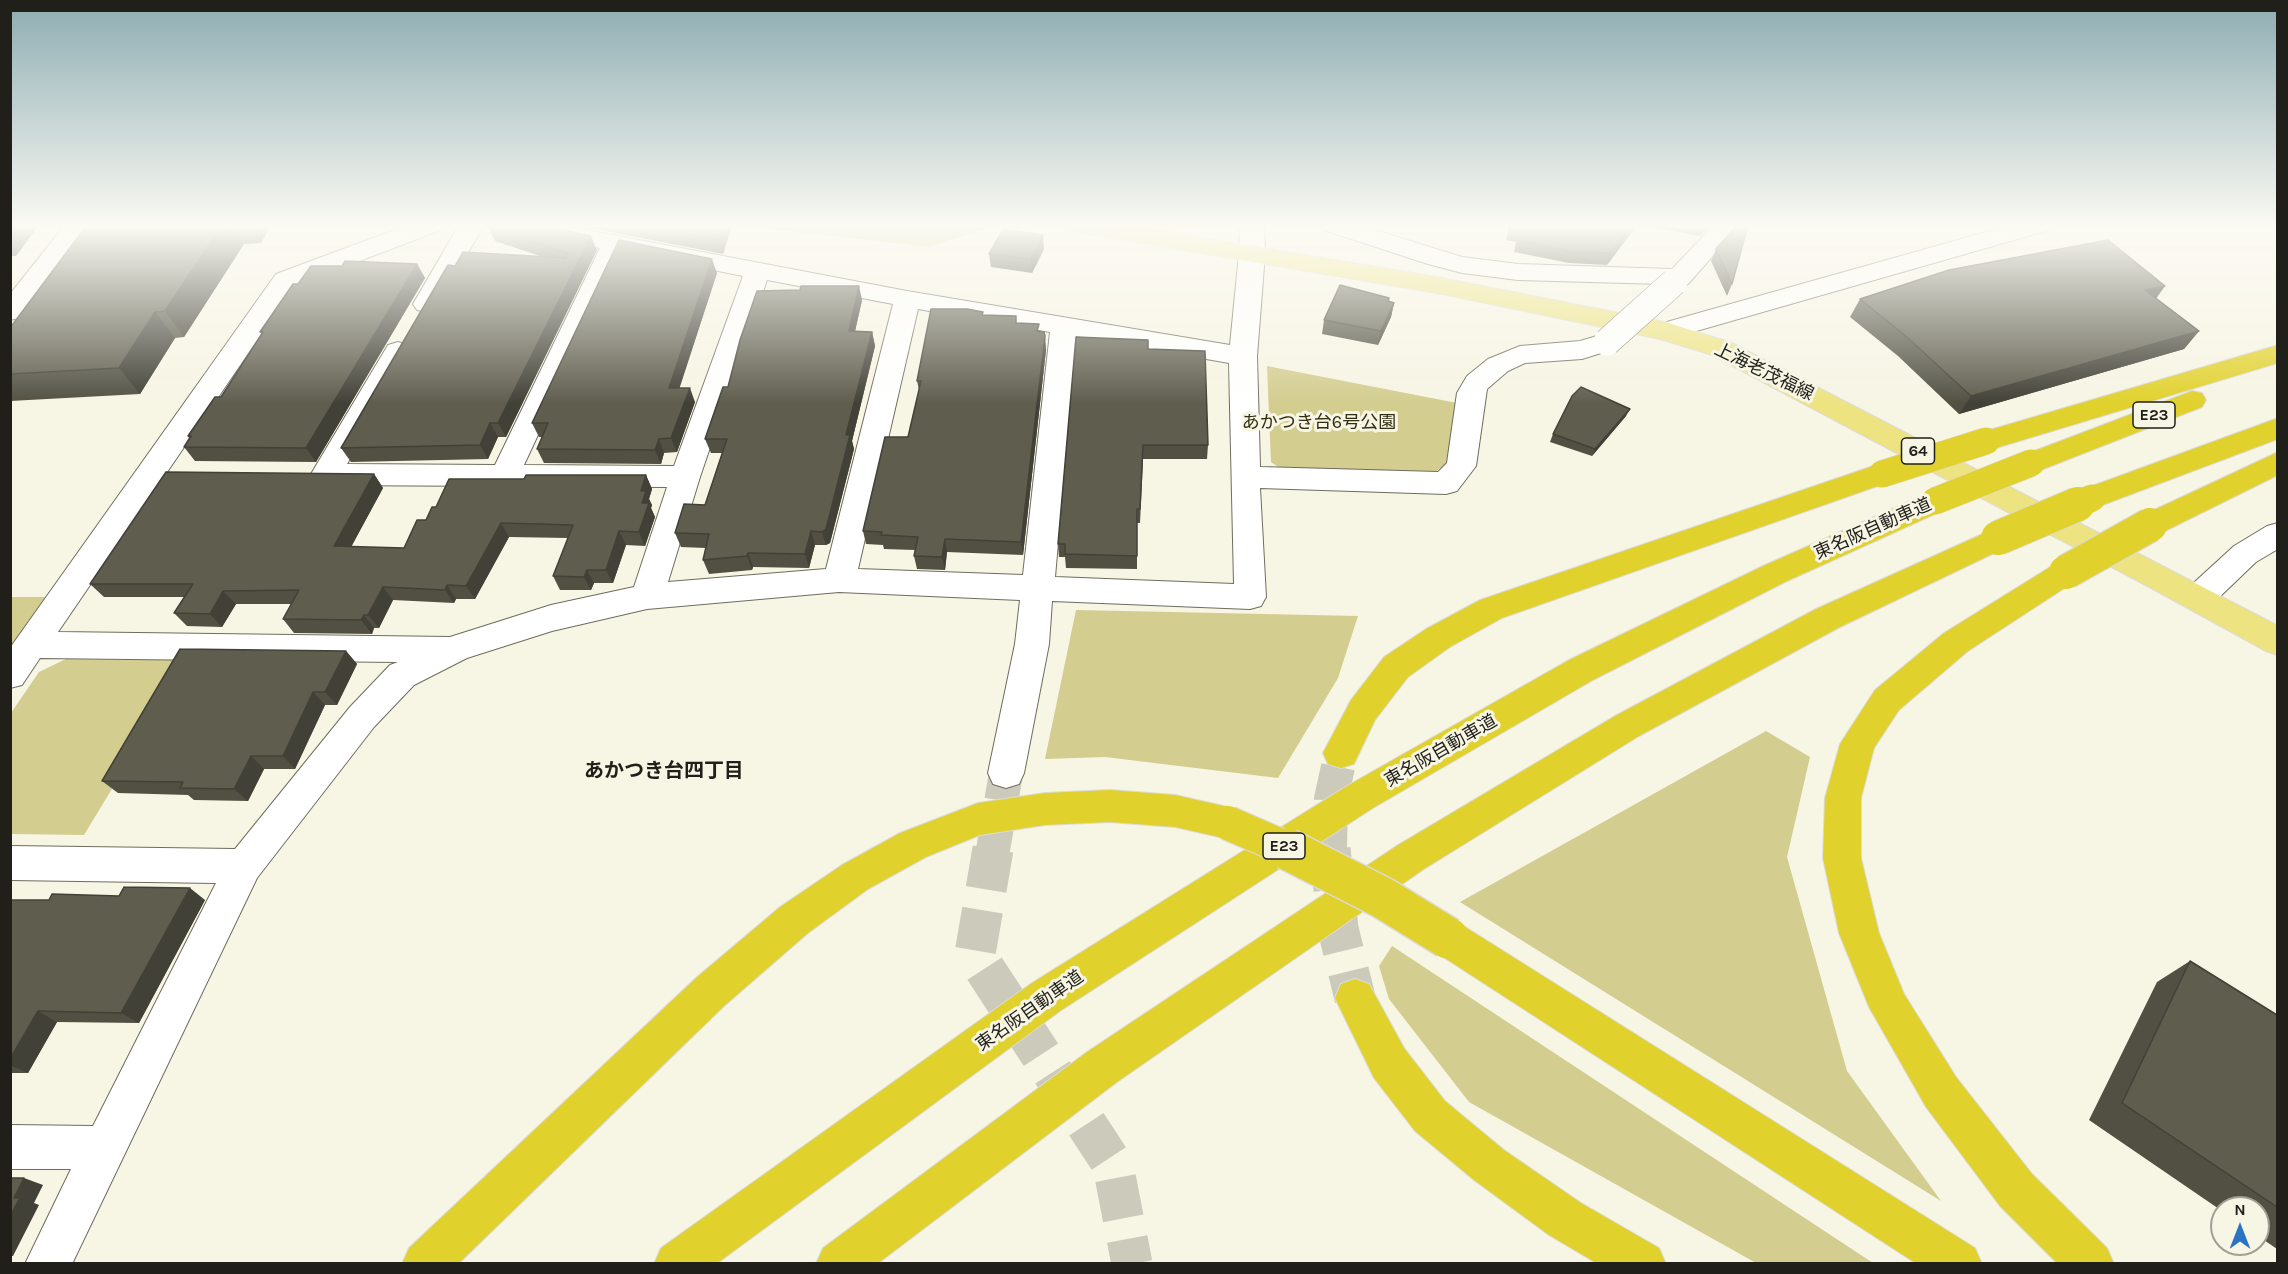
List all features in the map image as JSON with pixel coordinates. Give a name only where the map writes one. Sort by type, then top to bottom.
[{"type":"highway","points":[[1341,753],[1363,710],[1396,667],[1438,638],[1491,609],[1882,474],[2277,354]]},
{"type":"highway","name":"東名阪自動車道","points":[[677,1263],[1046,997],[1360,797],[1581,670],[1774,574],[1935,501],[2193,400],[2277,372]]},
{"type":"highway","points":[[839,1263],[1102,1067],[1411,857],[1627,726],[1828,618],[1998,538],[2092,498],[2277,428]]},
{"type":"highway","points":[[2091,1263],[2016,1190],[1941,1092],[1894,1017],[1859,933],[1842,858],[1844,798],[1858,744],[1887,700],[1956,642],[2066,572],[2150,525],[2277,462]]},
{"type":"highway","points":[[425,1263],[710,992],[794,920],[855,877],[913,845],[978,819],[1045,809],[1110,806],[1175,811],[1228,823],[1383,898],[1959,1263]]},
{"type":"highway","points":[[1355,998],[1389,1063],[1430,1116],[1489,1165],[1565,1219],[1643,1263]]},
{"type":"main road","name":"上海老茂福線","points":[[1434,284],[1665,331],[1722,349],[2166,581],[2277,630]]},
{"type":"main road","name":"上海老茂福線","points":[[2200,597],[2277,642]]},
{"type":"street","points":[[10,312],[32,284]]},
{"type":"street","points":[[10,675],[282,284]]},
{"type":"street","points":[[434,284],[314,474],[685,477]]},
{"type":"street","points":[[505,475],[595,284]]},
{"type":"street","points":[[647,597],[685,477],[752,284]]},
{"type":"street","points":[[829,284],[1244,356]]},
{"type":"street","points":[[48,1263],[244,866],[362,717],[402,675],[455,650],[551,618],[647,597],[839,580],[1250,597],[1245,477],[1244,356],[1250,284]]},
{"type":"street","points":[[1245,477],[1446,483],[1461,466],[1472,393],[1477,382],[1498,365],[1520,355],[1582,350],[1607,342],[1671,284]]},
{"type":"street","points":[[1665,331],[1830,284]]},
{"type":"street","points":[[839,580],[907,299]]},
{"type":"street","points":[[1005,773],[1032,644],[1064,326]]},
{"type":"street","points":[[151,473],[186,473]]},
{"type":"street","points":[[2200,597],[2245,554],[2277,534]]},
{"type":"street","points":[[31,645],[455,650]]},
{"type":"street","points":[[10,863],[244,866]]},
{"type":"street","points":[[10,1147],[106,1148]]},
{"type":"green space","name":"あかつき台6号公園","points":[[1267,366],[1457,403],[1448,462],[1435,472],[1281,469],[1271,462]]},
{"type":"green space","points":[[10,597],[46,597],[11,646]]},
{"type":"green space","points":[[1076,610],[1358,616],[1338,678],[1278,778],[1105,757],[1045,759]]},
{"type":"green space","points":[[66,659],[190,660],[84,835],[11,834],[11,713],[39,672]]},
{"type":"green space","points":[[1766,731],[1810,757],[1787,857],[1847,1071],[1941,1201],[1460,902]]},
{"type":"green space","points":[[1392,946],[1873,1263],[1756,1263],[1469,1102],[1389,999],[1379,966]]},
{"type":"building","points":[[43,284],[183,284],[165,311],[155,312],[119,368],[10,374],[10,328]]},
{"type":"building","points":[[293,284],[405,284],[306,448],[184,447],[191,436],[188,436],[215,397],[221,397],[263,332],[260,332]]},
{"type":"building","points":[[437,284],[567,284],[498,423],[490,423],[480,445],[341,448]]},
{"type":"building","points":[[598,284],[704,284],[669,388],[690,388],[671,438],[659,439],[655,450],[537,449],[548,423],[532,423]]},
{"type":"building","points":[[1905,284],[2163,284],[2165,286],[2145,290],[2199,331],[1971,396],[1908,338],[1860,299]]},
{"type":"building","points":[[1340,285],[1389,298],[1388,301],[1394,303],[1381,331],[1324,320]]},
{"type":"building","points":[[801,286],[859,286],[849,331],[872,332],[846,435],[850,435],[826,529],[822,532],[811,531],[805,554],[748,553],[747,556],[703,560],[709,534],[675,533],[684,504],[705,505],[727,439],[705,439],[723,387],[728,387],[740,340],[757,291],[800,290]]},
{"type":"building","points":[[931,309],[967,309],[983,312],[982,315],[1016,316],[1016,323],[1039,324],[1037,331],[1044,332],[1021,542],[945,539],[942,557],[914,556],[918,537],[881,535],[882,532],[863,531],[885,437],[908,437],[921,381],[917,381]]},
{"type":"building","points":[[1076,337],[1148,340],[1148,349],[1205,351],[1208,445],[1143,445],[1140,509],[1137,509],[1137,556],[1065,554],[1065,544],[1058,544]]},
{"type":"building","points":[[1581,387],[1630,409],[1595,449],[1553,434],[1572,396]]},
{"type":"building","points":[[166,472],[374,474],[334,546],[404,548],[417,520],[426,520],[432,507],[436,507],[449,479],[524,479],[526,475],[646,475],[641,491],[646,491],[642,503],[649,503],[639,532],[619,531],[606,570],[587,570],[584,577],[553,576],[573,525],[501,523],[466,586],[447,585],[445,590],[383,587],[368,615],[364,615],[361,620],[283,619],[299,590],[223,591],[210,614],[174,613],[193,584],[90,584]]},
{"type":"building","points":[[180,649],[346,651],[325,692],[313,692],[283,756],[251,756],[234,789],[180,788],[183,782],[102,781]]},
{"type":"building","points":[[124,887],[190,888],[121,1013],[38,1011],[10,1059],[10,900],[49,900],[52,894],[119,896]]},
{"type":"building","points":[[2190,961],[2277,1015],[2277,1207],[2270,1202],[2270,1196],[2261,1196],[2122,1103]]},
{"type":"building","points":[[10,1178],[24,1178],[14,1198],[20,1198],[10,1216]]},
{"type":"tunnel","points":[[1330,849],[1331,799],[1341,753]]},
{"type":"tunnel","points":[[993,850],[1006,773]]},
{"type":"tunnel","points":[[993,849],[975,954],[1113,1165],[1132,1264]]},
{"type":"tunnel","points":[[1330,849],[1338,929],[1355,998]]},
{"type":"district","name":"あかつき台四丁目","points":[[664,771]]}]
